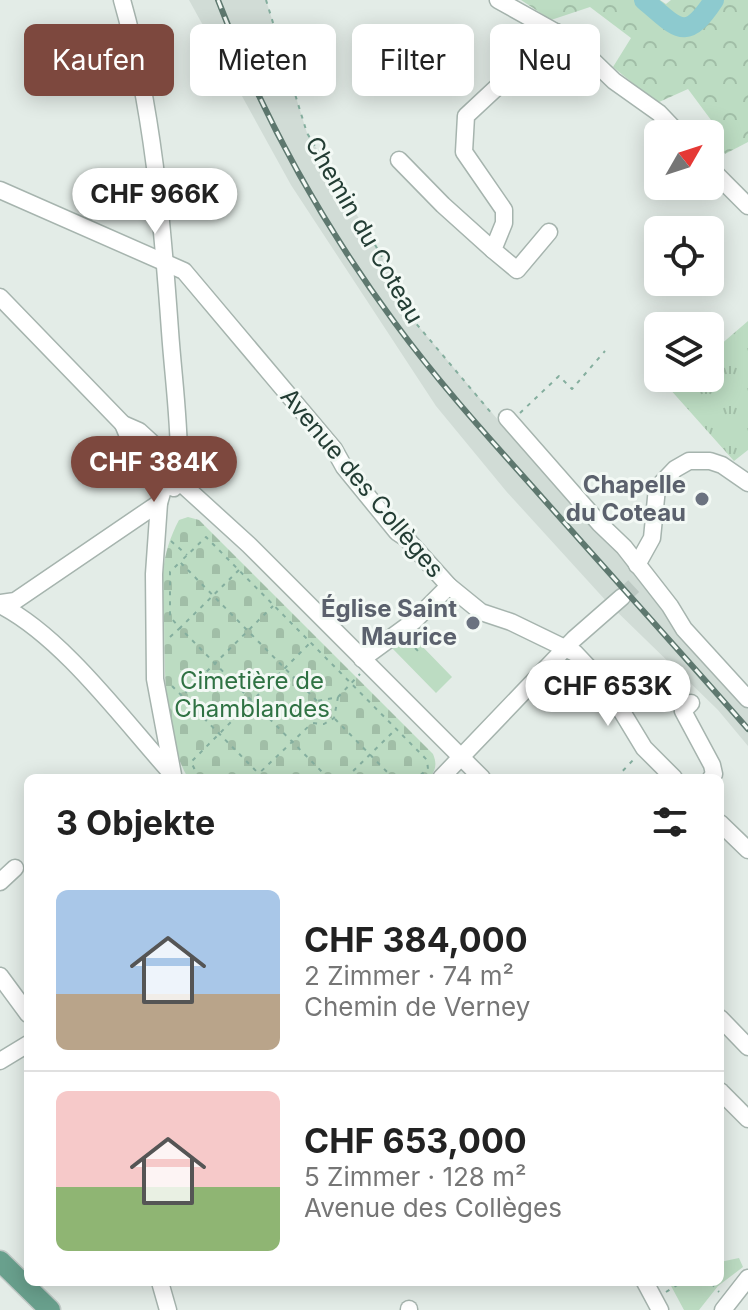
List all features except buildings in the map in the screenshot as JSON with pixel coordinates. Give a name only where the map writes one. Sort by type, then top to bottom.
[{"type":"main road","points":[[0,1261],[24,1285]]},
{"type":"main road","points":[[26,1286],[50,1310]]},
{"type":"street","points":[[122,0],[129,24]]},
{"type":"street","points":[[498,0],[542,24]]},
{"type":"street","points":[[600,67],[666,120]]},
{"type":"street","points":[[490,94],[466,116],[464,152],[504,210],[504,223],[493,250]]},
{"type":"street","points":[[123,424],[128,436],[164,457],[185,472],[178,488],[164,486],[153,474],[164,457],[176,423],[166,263],[145,96]]},
{"type":"street","points":[[399,160],[443,205],[517,270],[549,232]]},
{"type":"street","points":[[724,182],[748,206]]},
{"type":"street","name":"Avenue des Collèges","points":[[0,190],[184,271],[334,449],[344,467],[397,532],[449,586],[481,612],[565,647],[588,665],[607,687],[644,748],[670,774]]},
{"type":"street","points":[[0,297],[123,424],[146,438],[164,457]]},
{"type":"street","points":[[508,420],[624,547],[640,574],[693,640],[748,699]]},
{"type":"street","points":[[146,438],[154,439],[176,423]]},
{"type":"street","points":[[640,574],[652,538],[657,488],[675,469],[689,461],[710,461],[722,465],[748,483]]},
{"type":"street","points":[[182,484],[249,545],[362,665],[478,774]]},
{"type":"street","points":[[164,486],[159,503],[153,606],[155,679],[173,774]]},
{"type":"street","points":[[0,604],[15,601],[159,503]]},
{"type":"street","points":[[362,665],[449,586]]},
{"type":"street","points":[[445,774],[565,647],[622,597]]},
{"type":"street","points":[[0,604],[32,625],[66,655],[171,774]]},
{"type":"street","points":[[691,703],[683,711],[714,774]]},
{"type":"street","points":[[724,827],[748,850]]},
{"type":"street","points":[[0,882],[15,868]]},
{"type":"street","points":[[0,976],[24,1009]]},
{"type":"street","points":[[724,1022],[748,1047]]},
{"type":"street","points":[[0,1061],[24,1046]]},
{"type":"street","points":[[724,1095],[748,1119]]},
{"type":"street","points":[[722,1303],[748,1278]]},
{"type":"path","name":"Chemin du Coteau","points":[[266,0],[307,133],[380,253],[414,321],[505,428],[508,420]]},
{"type":"path","points":[[508,420],[559,376],[572,389],[605,351]]},
{"type":"path","points":[[324,774],[170,617],[170,572],[206,537],[427,760],[428,769],[422,774]]},
{"type":"path","points":[[169,539],[187,555]]},
{"type":"path","points":[[180,562],[317,701]]},
{"type":"path","points":[[169,638],[239,570]]},
{"type":"path","points":[[169,709],[274,605]]},
{"type":"path","points":[[399,632],[422,655]]},
{"type":"path","points":[[197,774],[191,762],[311,642]]},
{"type":"path","points":[[170,684],[259,774],[312,723],[324,724],[334,718],[338,697],[362,665]]},
{"type":"path","points":[[312,723],[311,711],[317,701],[338,697]]},
{"type":"path","points":[[334,718],[389,774]]},
{"type":"path","points":[[350,774],[396,729]]},
{"type":"path","points":[[620,774],[644,748]]},
{"type":"path","points":[[660,1302],[678,1286]]},
{"type":"shaded area","points":[[189,0],[266,0],[273,24],[202,24]]},
{"type":"shaded area","points":[[242,96],[296,96],[307,133],[380,253],[414,321],[504,427],[510,423],[748,699],[748,746],[718,710],[608,603],[506,491],[436,406],[291,185]]},
{"type":"green space","points":[[521,0],[660,0],[666,4],[671,0],[748,0],[748,142],[725,154],[724,120],[711,120],[688,89],[657,103],[613,67],[631,38],[590,7],[551,20]]},
{"type":"green space","points":[[748,321],[748,450],[734,461],[672,392],[724,392],[724,342]]},
{"type":"green space","name":"Cimetière de Chamblandes","points":[[188,517],[199,520],[433,754],[433,774],[186,774],[170,723],[165,681],[162,584],[165,558],[179,520]]},
{"type":"green space","points":[[401,638],[411,648],[418,642],[452,677],[436,693],[392,648]]},
{"type":"green space","points":[[739,1258],[743,1267],[724,1281],[724,1261]]},
{"type":"green space","points":[[671,1286],[718,1286],[699,1310],[684,1310]]},
{"type":"waterway","points":[[644,0],[681,27],[696,22],[714,0]]},
{"type":"tunnel","points":[[622,597],[637,583]]},
{"type":"railway","points":[[218,0],[254,85],[296,168],[343,247],[395,323],[483,431],[748,729]]},
{"type":"place","name":"Chapelle du Coteau","points":[[702,499]]},
{"type":"place","name":"Église Saint Maurice","points":[[473,623]]}]
